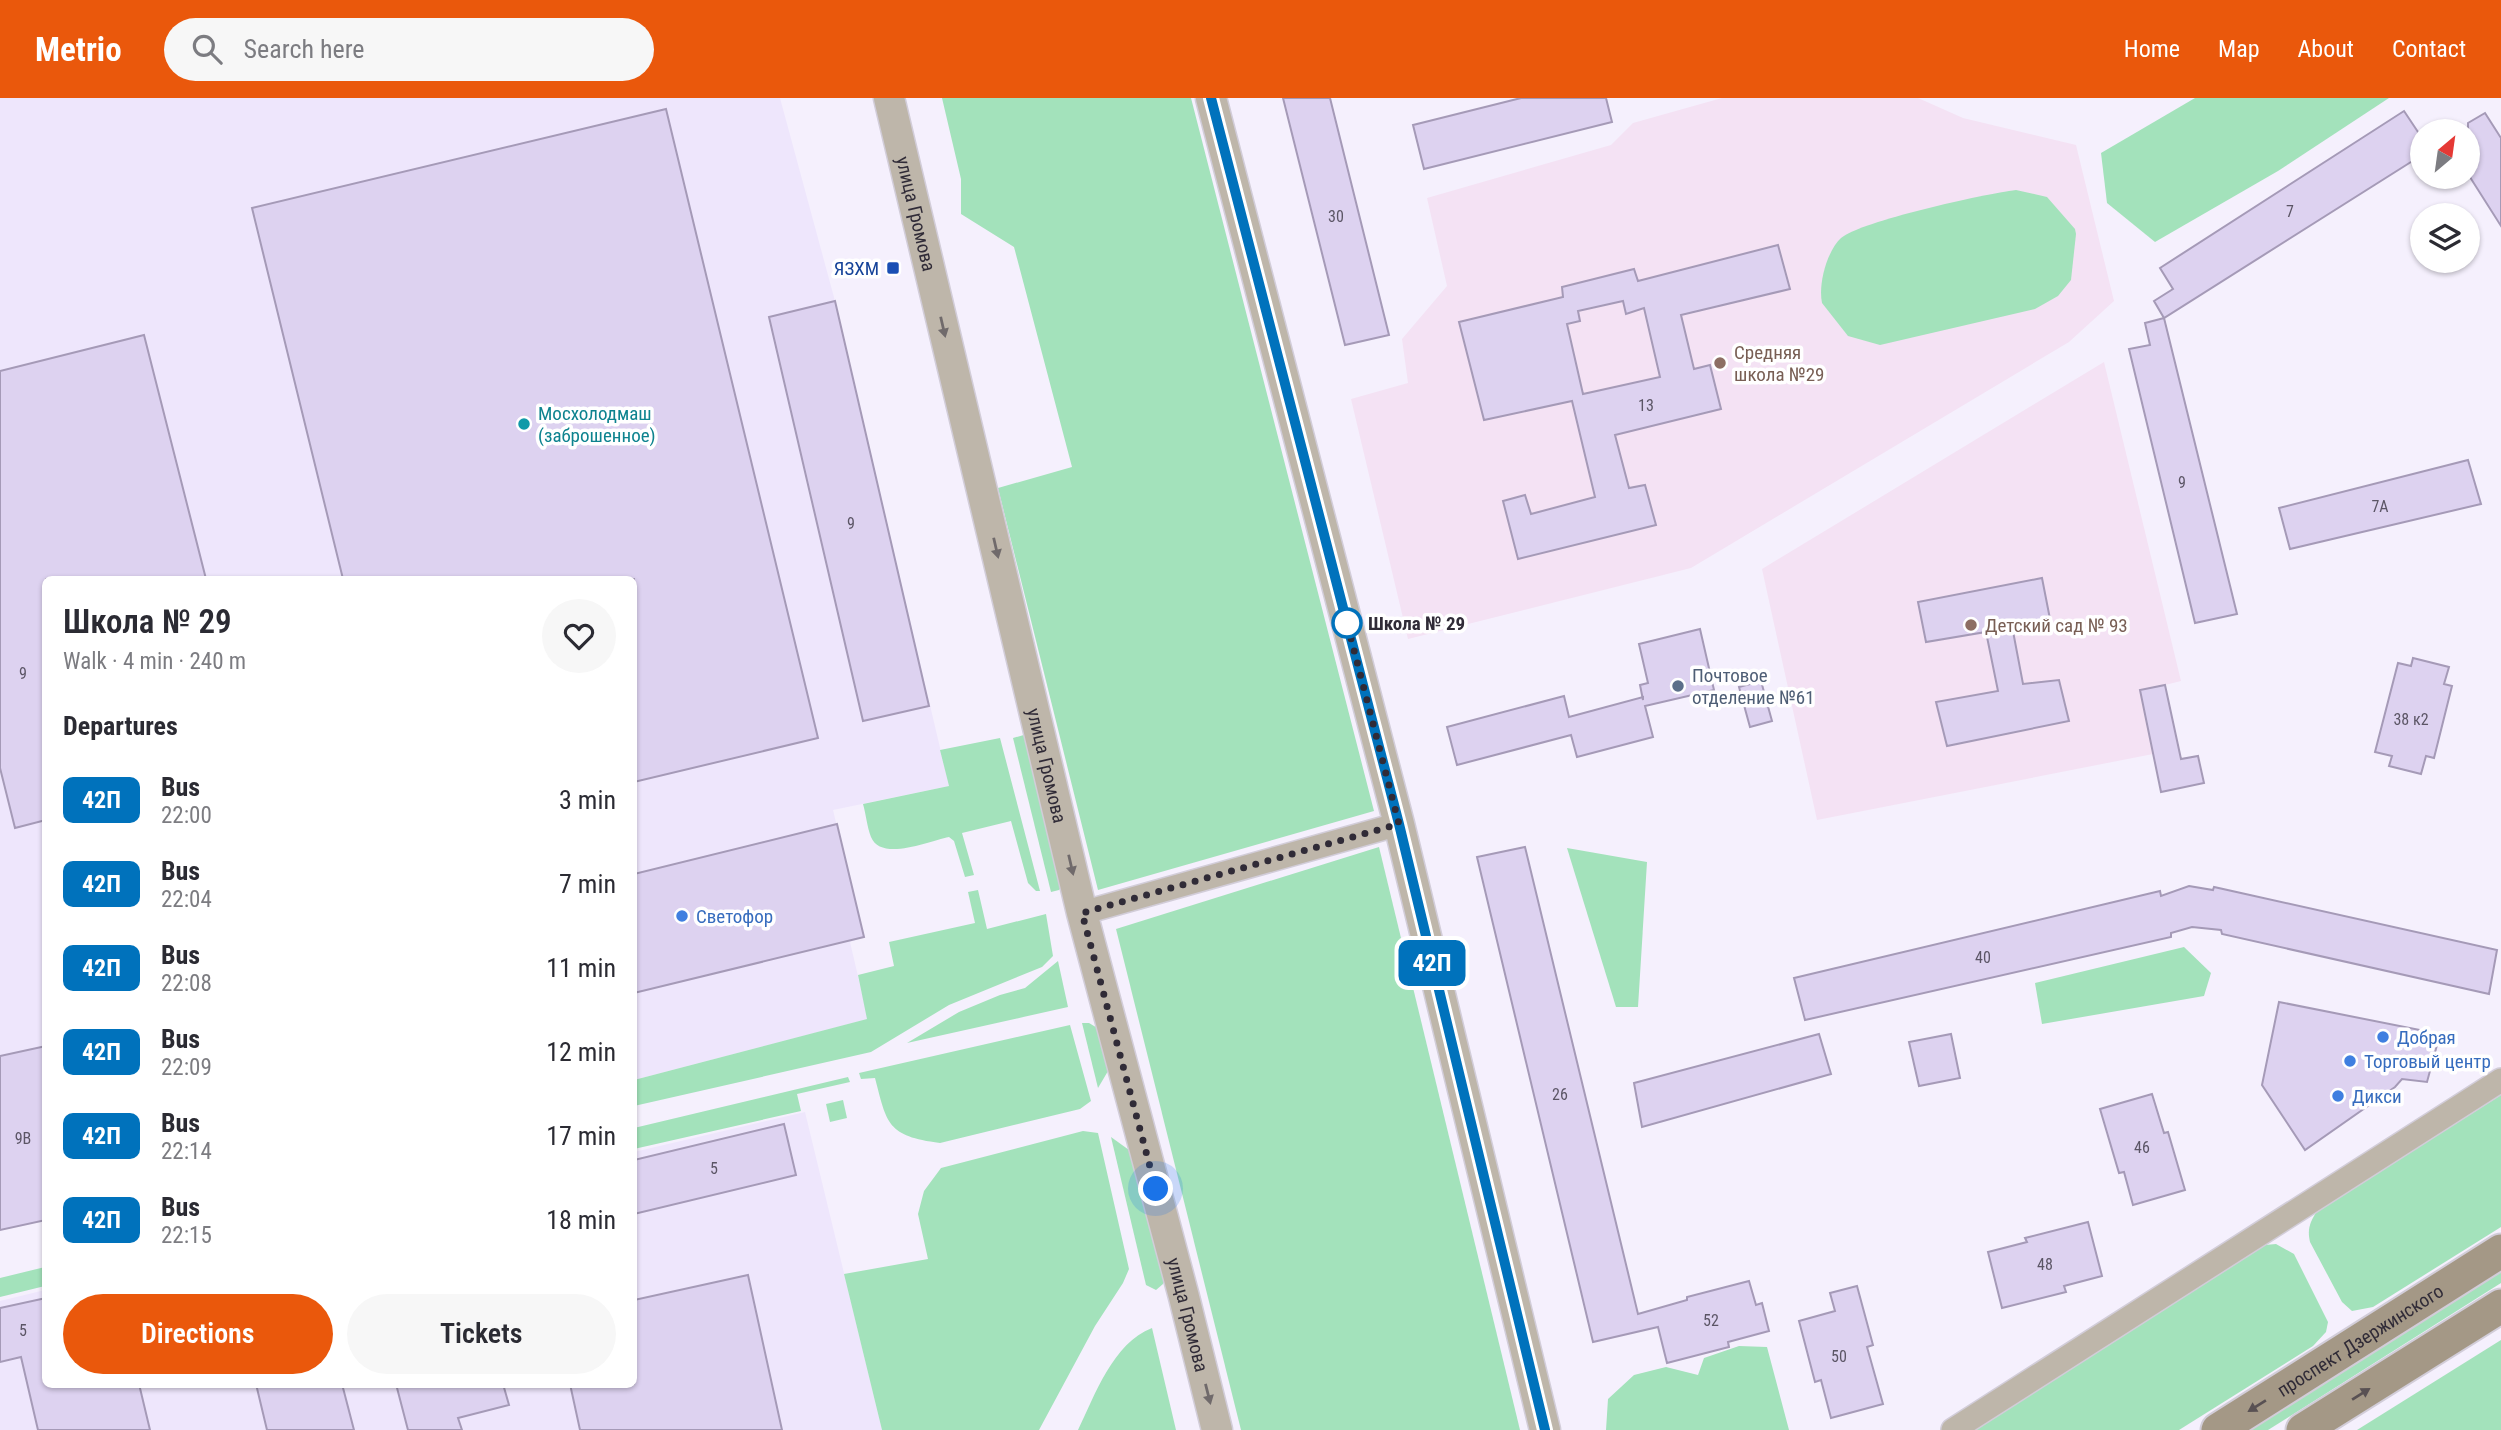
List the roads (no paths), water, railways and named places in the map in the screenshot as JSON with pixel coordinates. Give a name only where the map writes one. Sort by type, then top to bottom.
[{"type":"main road","name":"проспект Дзержинского","points":[[2218,1430],[2501,1251]]},
{"type":"main road","points":[[2303,1430],[2501,1306]]},
{"type":"street","name":"улица Громова","points":[[889,98],[1082,913],[1217,1430]]},
{"type":"street","points":[[1211,98],[1399,824],[1545,1430]]},
{"type":"street","points":[[1082,913],[1399,824]]},
{"type":"street","points":[[1953,1430],[2501,1080]]},
{"type":"place","name":"ЯЗХМ","points":[[893,268]]},
{"type":"place","name":"Средняя школа №29","points":[[1720,363]]},
{"type":"place","name":"Мосхолодмаш (заброшенное)","points":[[524,424]]},
{"type":"place","name":"Школа № 29","points":[[1347,623]]},
{"type":"place","name":"Детский сад № 93","points":[[1971,625]]},
{"type":"place","name":"Почтовое отделение №61","points":[[1678,686]]},
{"type":"place","name":"Светофор","points":[[682,916]]},
{"type":"place","name":"Добрая","points":[[2383,1037]]},
{"type":"place","name":"Торговый центр","points":[[2350,1061]]},
{"type":"place","name":"Дикси","points":[[2338,1096]]}]
